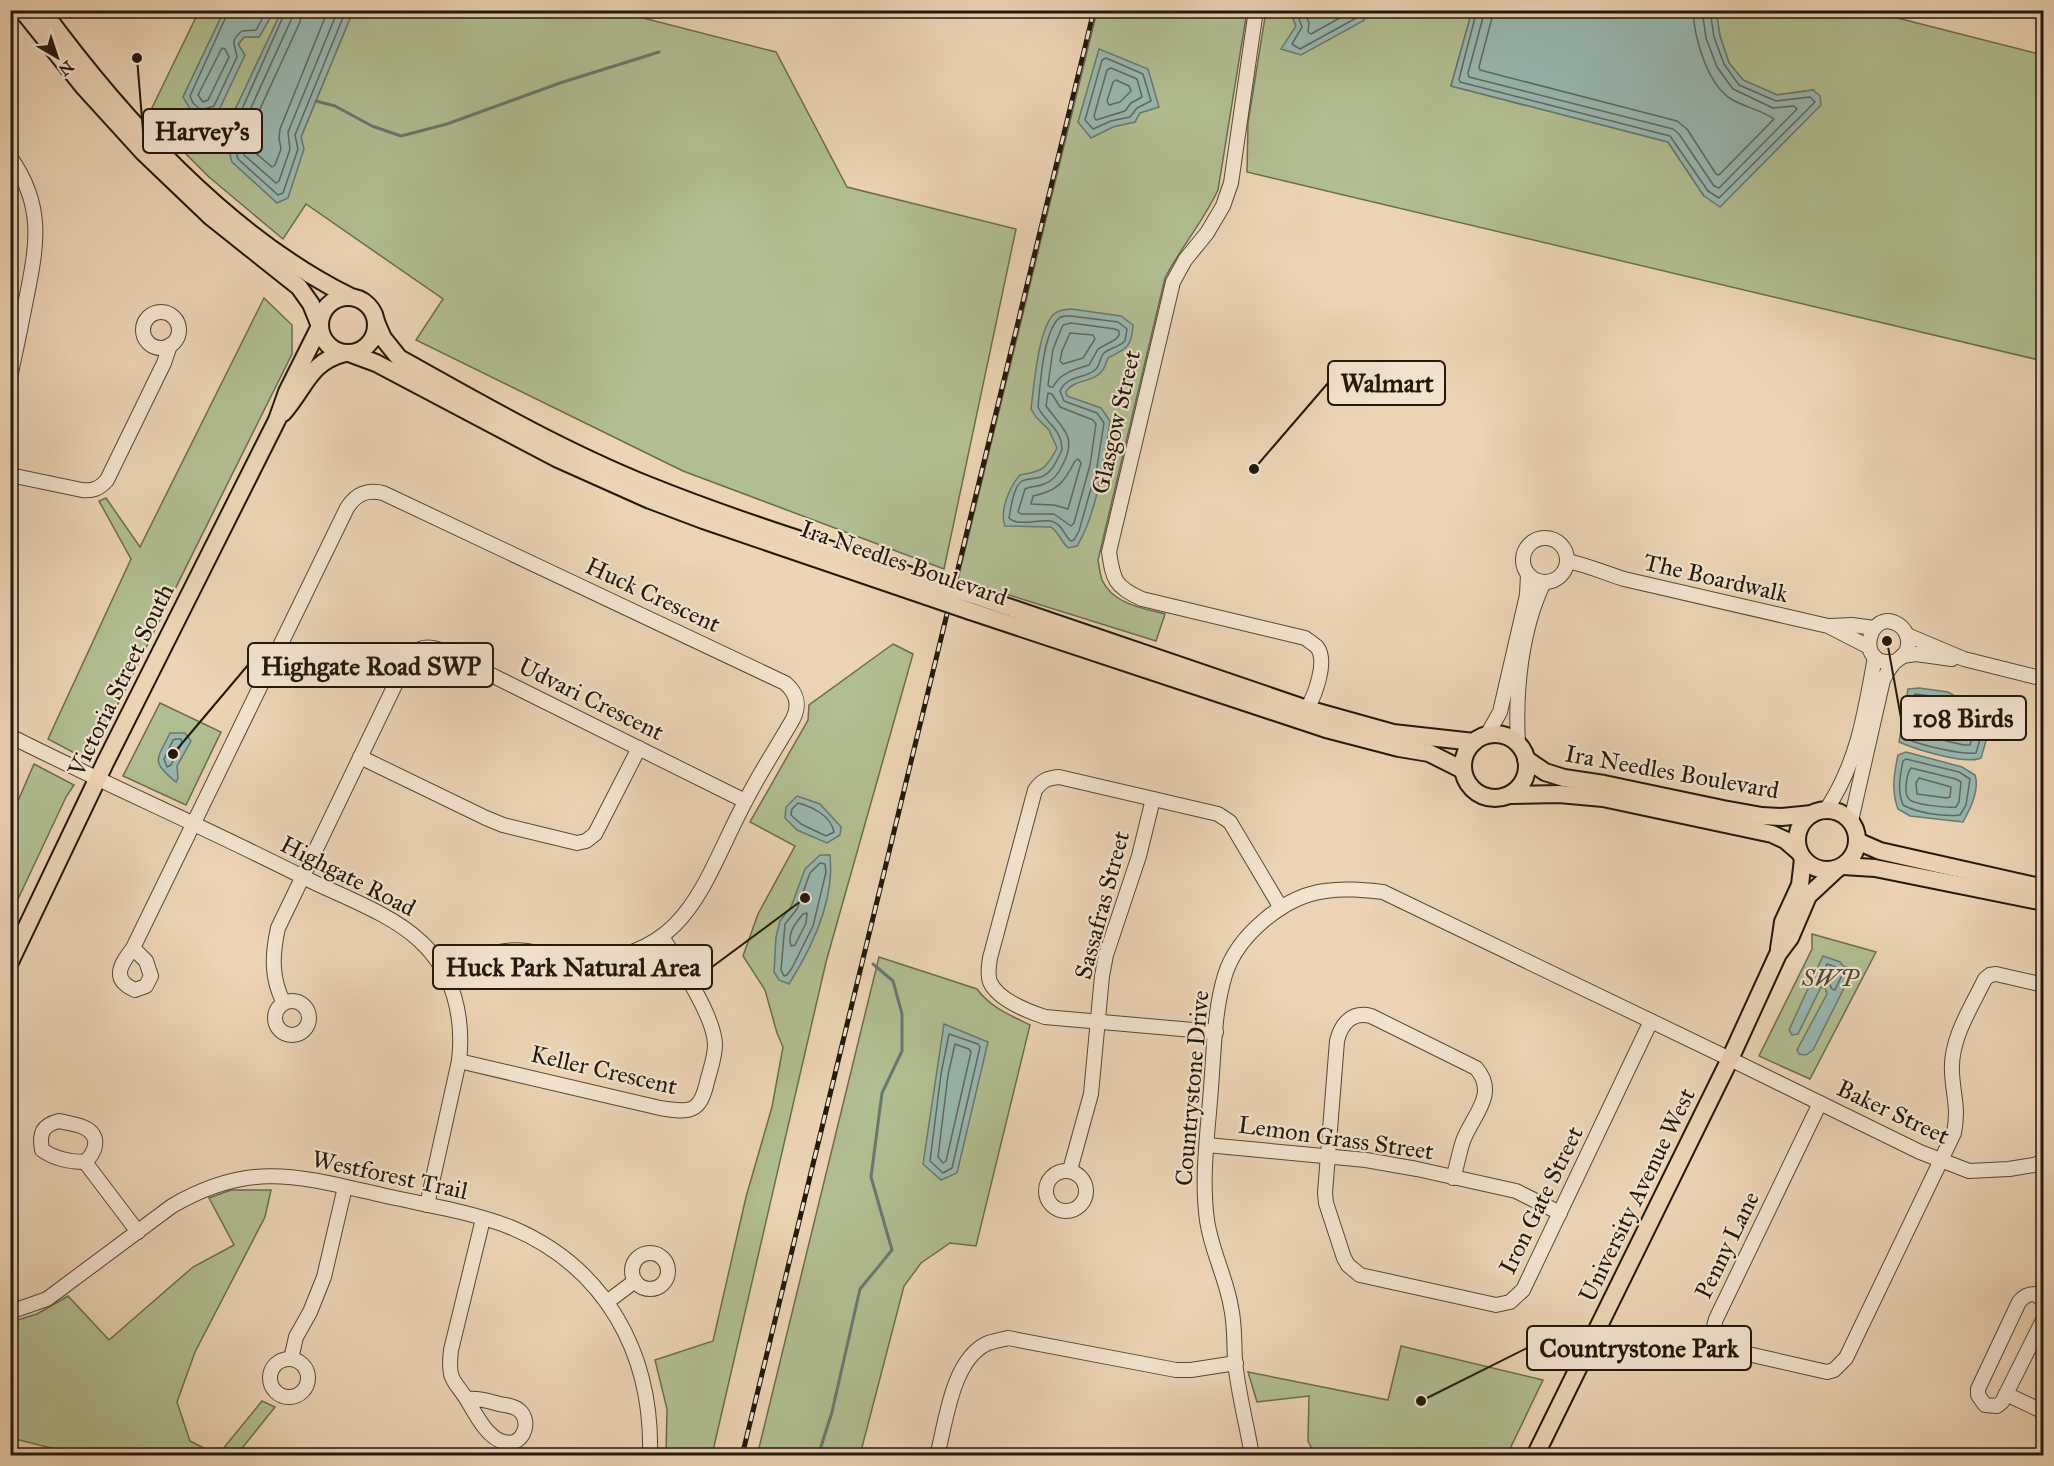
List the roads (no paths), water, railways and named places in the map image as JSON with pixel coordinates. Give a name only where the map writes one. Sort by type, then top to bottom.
[{"type":"main road","points":[[22,10],[83,86],[144,153],[211,217],[299,287],[311,304],[321,334],[327,344],[336,351],[347,353],[362,350],[375,334],[376,322],[374,313],[366,303],[358,298],[349,297],[337,298],[329,304],[323,312],[320,326]]},
{"type":"main road","points":[[42,10],[76,57],[105,90],[196,185],[273,250],[310,276],[349,297]]},
{"type":"main road","name":"Ira Needles Boulevard","points":[[376,322],[382,338],[399,358],[569,450],[649,485],[928,589]]},
{"type":"main road","name":"Victoria Street South","points":[[10,962],[98,779],[277,420],[286,392],[320,326]]},
{"type":"main road","name":"Victoria Street South","points":[[277,420],[298,396],[310,374],[319,364],[330,357],[347,353]]},
{"type":"main road","name":"Ira Needles Boulevard","points":[[347,353],[376,363],[556,458],[650,500],[703,520],[1307,709],[1393,733],[1481,739]]},
{"type":"main road","name":"Ira Needles Boulevard","points":[[971,603],[1326,729],[1399,748],[1429,753],[1463,770]]},
{"type":"main road","points":[[1503,735],[1518,744],[1526,759],[1527,770],[1518,789],[1510,795],[1489,798],[1479,795],[1471,788],[1463,770],[1468,750],[1481,739],[1503,735]]},
{"type":"main road","name":"Ira Needles Boulevard","points":[[1526,759],[1545,772],[1564,778],[1723,809],[1782,817],[1819,812]]},
{"type":"main road","name":"Ira Needles Boulevard","points":[[1510,795],[1559,794],[1603,798],[1772,834],[1785,840],[1801,855]]},
{"type":"main road","points":[[1840,867],[1851,859],[1856,851],[1857,834],[1851,821],[1835,811],[1819,812],[1800,826],[1797,834],[1801,855],[1819,869],[1840,867],[1895,872],[2043,902]]},
{"type":"main road","points":[[1857,841],[1880,851],[2043,888]]},
{"type":"main road","name":"University Avenue West","points":[[1778,954],[1782,921],[1800,885],[1801,855]]},
{"type":"main road","name":"University Avenue West","points":[[1535,1455],[1730,1059],[1778,954],[1790,938],[1808,896],[1840,867]]},
{"type":"street","name":"Glasgow Street","points":[[1256,10],[1231,183],[1223,206],[1207,233],[1185,260],[1173,282],[1109,552],[1112,577],[1127,592],[1142,599],[1305,638],[1318,649],[1322,661],[1316,693],[1307,709]]},
{"type":"street","points":[[10,157],[26,185],[34,212],[37,234],[35,257],[10,377]]},
{"type":"street","points":[[10,475],[90,491],[102,485],[107,480],[159,374],[170,345]]},
{"type":"street","name":"Huck Crescent","points":[[134,948],[347,508],[356,496],[375,491],[383,492],[785,683],[795,694],[797,701],[796,712],[745,801],[693,905],[662,937],[644,948],[619,957],[598,960],[577,961],[527,951],[495,952],[485,954],[446,974]]},
{"type":"street","points":[[1481,739],[1500,712],[1527,595],[1528,574],[1524,556],[1526,549],[1535,540],[1546,538],[1559,543],[1565,551],[1565,567],[1551,581],[1544,582],[1528,574]]},
{"type":"street","name":"The Boardwalk","points":[[1565,567],[1595,570],[1686,594],[1828,626],[1852,625],[1874,628]]},
{"type":"street","points":[[1518,744],[1516,717],[1520,664],[1537,597],[1544,582]]},
{"type":"street","points":[[1819,812],[1841,788],[1852,762],[1869,696],[1872,652],[1868,640],[1874,628],[1882,623],[1894,623],[1900,626],[1907,635],[1964,659],[2043,679]]},
{"type":"street","name":"The Boardwalk","points":[[1828,626],[1872,652]]},
{"type":"street","points":[[1851,821],[1883,680],[1908,646],[1907,635]]},
{"type":"street","name":"Udvari Crescent","points":[[284,1004],[277,989],[274,974],[275,943],[285,911],[408,658],[419,648],[427,646],[443,651],[745,801]]},
{"type":"street","points":[[1872,652],[1884,662],[1916,654],[1964,659]]},
{"type":"street","name":"Highgate Road","points":[[10,736],[302,876],[402,926],[421,941],[446,974],[460,1018],[461,1042],[459,1061],[427,1205]]},
{"type":"street","points":[[360,757],[503,825],[577,843],[586,841],[595,834],[639,748]]},
{"type":"street","points":[[1216,1032],[1045,1017],[999,993],[990,982],[988,972],[990,958],[1032,798],[1041,782],[1059,777],[1218,814],[1230,822],[1281,908]]},
{"type":"street","name":"Sassafras Street","points":[[1070,1170],[1091,1094],[1106,955],[1139,856],[1153,799]]},
{"type":"street","name":"Countrystone Drive","points":[[1252,1455],[1236,1363],[1231,1305],[1213,1251],[1205,1194],[1219,999],[1225,974],[1248,935],[1264,920],[1281,908],[1322,891],[1354,889],[1383,892],[1730,1059]]},
{"type":"street","name":"Keller Crescent","points":[[459,1061],[660,1108],[686,1111],[694,1108],[701,1103],[704,1094],[715,1048],[715,1036],[701,1004],[662,937]]},
{"type":"street","name":"Penny Lane","points":[[1820,1104],[1713,1326],[1715,1339],[1726,1349],[1827,1372],[1834,1370],[1846,1358],[1954,1133],[1958,1115],[1952,1071],[1954,1045],[1985,979],[1996,974],[2043,985]]},
{"type":"street","name":"Iron Gate Street","points":[[1453,1178],[1463,1140],[1485,1094],[1486,1084],[1482,1076],[1476,1068],[1365,1015],[1350,1018],[1339,1031],[1336,1041],[1327,1156],[1326,1203],[1344,1258],[1353,1270],[1368,1277],[1496,1305],[1510,1302],[1523,1290],[1651,1021]]},
{"type":"street","name":"Baker Street","points":[[1730,1059],[1920,1152],[1969,1172],[2009,1169],[2034,1165],[2043,1161]]},
{"type":"street","name":"Lemon Grass Street","points":[[1207,1145],[1366,1160],[1417,1169],[1516,1191],[1560,1213]]},
{"type":"street","points":[[85,1162],[138,1232]]},
{"type":"street","name":"Westforest Trail","points":[[10,1312],[47,1299],[172,1206],[210,1187],[242,1179],[279,1175],[427,1205],[483,1219],[528,1236],[570,1264],[607,1302],[624,1330],[640,1368],[648,1401],[651,1432],[650,1455]]},
{"type":"street","points":[[291,1359],[296,1337],[310,1312],[324,1277],[345,1187]]},
{"type":"street","points":[[467,1399],[453,1382],[449,1368],[451,1350],[483,1219]]},
{"type":"street","points":[[607,1302],[634,1281]]},
{"type":"street","points":[[2043,1302],[2036,1294],[2024,1296],[1978,1389],[1981,1401],[1990,1407],[2002,1402],[2043,1318]]},
{"type":"street","points":[[937,1455],[961,1369],[970,1357],[986,1344],[1008,1338],[1176,1370],[1236,1363]]},
{"type":"street","points":[[2006,1394],[2043,1412]]},
{"type":"water","points":[[282,10],[353,11],[301,137],[304,149],[288,198],[277,203],[232,162],[224,133]]},
{"type":"water","points":[[1290,10],[1370,11],[1363,21],[1301,55],[1281,49],[1296,26]]},
{"type":"water","points":[[224,11],[274,11],[259,37],[244,37],[238,44],[245,55],[218,112],[200,117],[189,107],[183,97]]},
{"type":"water","points":[[1472,11],[1716,11],[1720,36],[1729,63],[1743,80],[1777,95],[1813,90],[1820,96],[1821,105],[1720,207],[1704,196],[1668,142],[1451,86]]},
{"type":"water","points":[[1099,49],[1148,69],[1159,107],[1140,113],[1135,122],[1113,127],[1091,138],[1078,122]]},
{"type":"water","points":[[1071,309],[1121,316],[1133,325],[1127,346],[1108,358],[1098,375],[1073,385],[1066,392],[1067,396],[1101,408],[1110,421],[1099,486],[1090,518],[1077,546],[1068,548],[1051,527],[1005,526],[1003,513],[1009,492],[1020,475],[1043,468],[1057,448],[1049,430],[1031,409],[1044,332],[1054,314],[1060,310]]},
{"type":"water","points":[[1919,688],[1948,692],[1960,699],[1991,708],[1992,720],[1981,758],[1974,760],[1952,758],[1899,742],[1908,689]]},
{"type":"water","points":[[170,733],[185,733],[191,741],[177,766],[176,782],[162,769],[158,760]]},
{"type":"water","points":[[1906,752],[1962,767],[1975,775],[1975,793],[1963,822],[1910,816],[1898,809],[1894,789],[1895,769],[1898,755]]},
{"type":"water","points":[[797,796],[820,804],[841,827],[840,835],[827,843],[797,830],[785,818],[786,807]]},
{"type":"water","points":[[820,855],[830,855],[831,872],[826,906],[814,938],[789,984],[779,980],[774,972],[776,937],[780,921],[791,907],[805,869]]},
{"type":"water","points":[[1823,956],[1849,968],[1849,978],[1813,1050],[1806,1055],[1799,1054],[1797,1050],[1827,994],[1825,988],[1821,987],[1798,1034],[1792,1035],[1789,1030]]},
{"type":"water","points":[[944,1024],[988,1042],[957,1173],[941,1180],[923,1164]]},
{"type":"waterway","points":[[316,101],[335,106],[372,126],[401,136],[447,124],[560,83],[659,52]]},
{"type":"waterway","points":[[818,1456],[832,1412],[860,1289],[892,1250],[871,1177],[882,1093],[902,1051],[902,1014],[893,981],[873,964]]},
{"type":"railway","points":[[742,1456],[1094,10]]},
{"type":"place","name":"Harvey's","points":[[137,58]]},
{"type":"place","name":"Walmart","points":[[1254,469]]},
{"type":"place","name":"108 Birds","points":[[1887,641]]},
{"type":"place","name":"Highgate Road SWP","points":[[173,754]]},
{"type":"place","name":"Huck Park Natural Area","points":[[805,898]]},
{"type":"place","name":"Countrystone Park","points":[[1421,1401]]},
{"type":"park label","name":"SWP","points":[[1830,978]]}]
